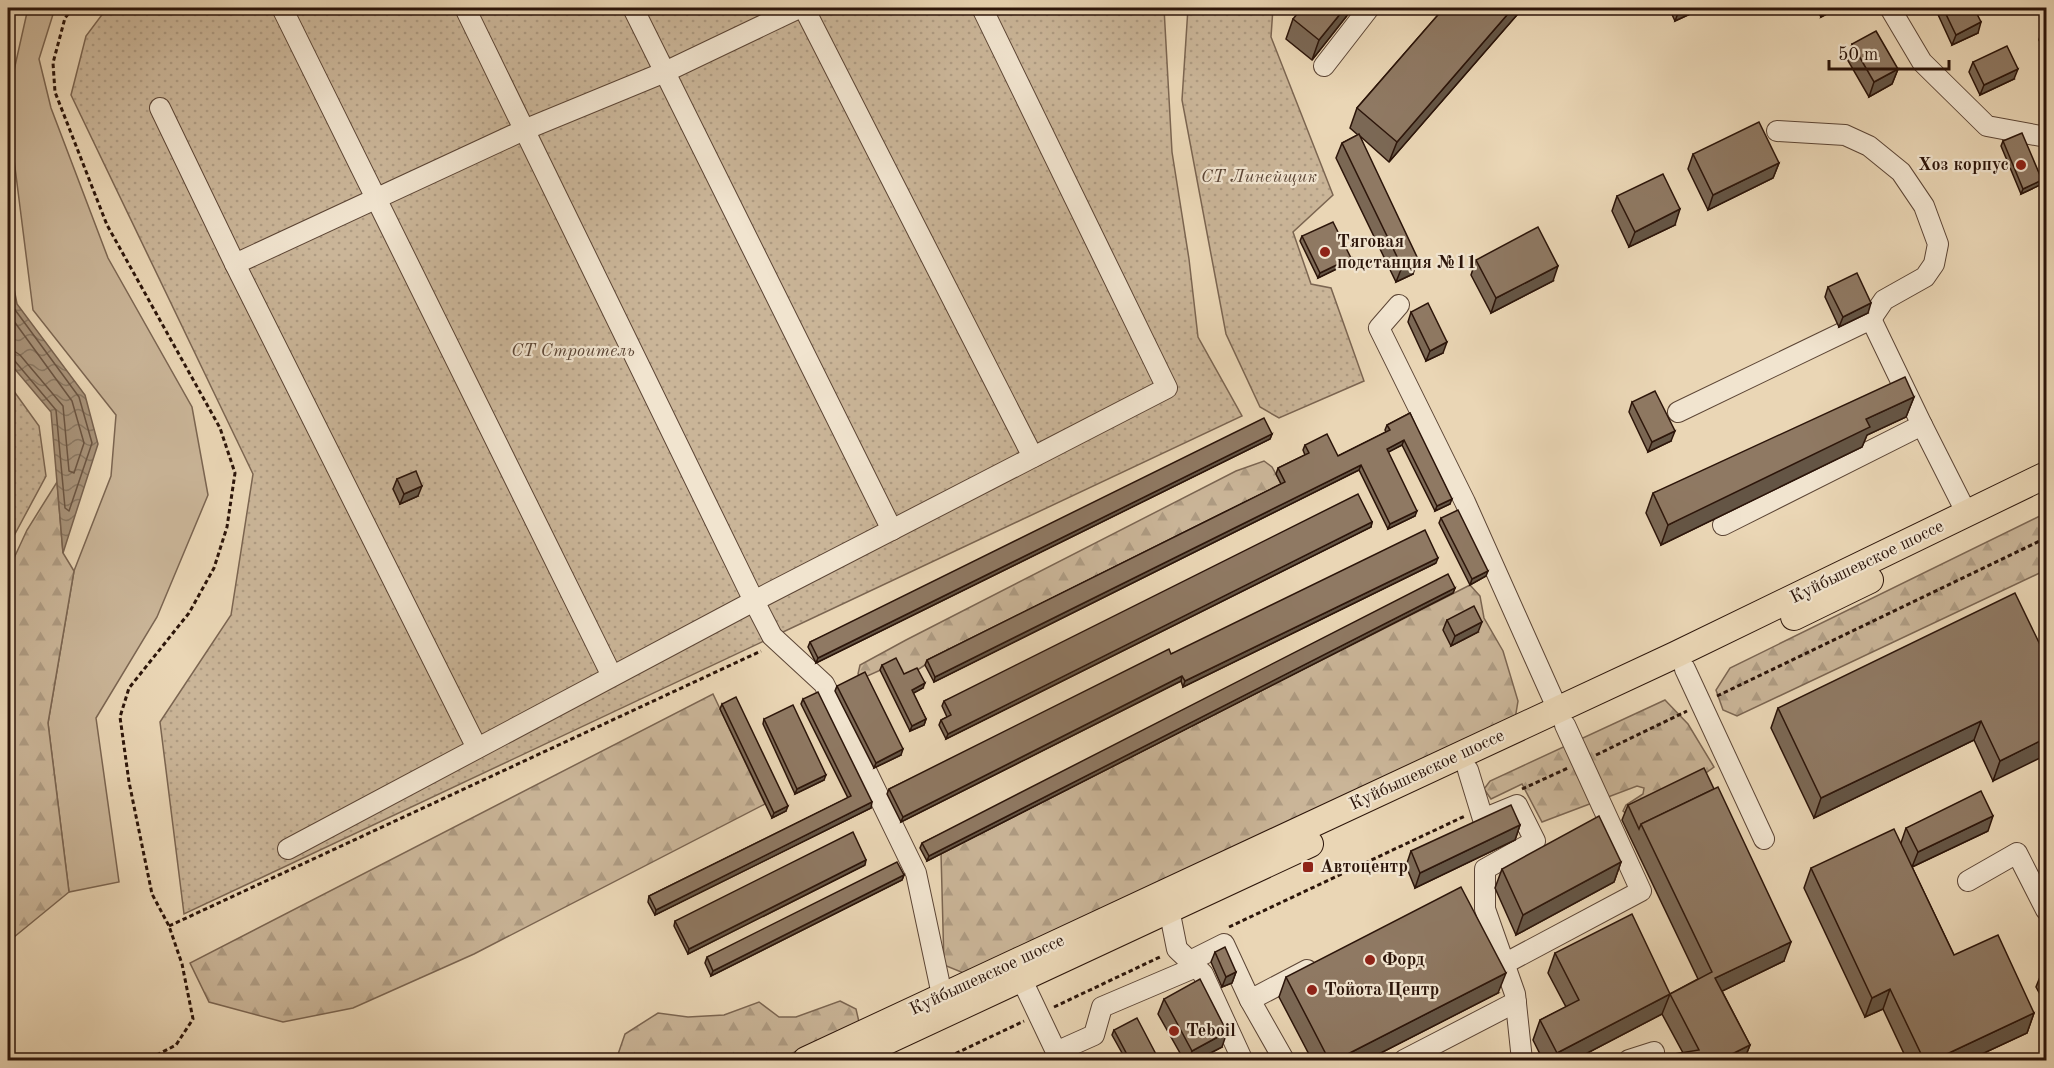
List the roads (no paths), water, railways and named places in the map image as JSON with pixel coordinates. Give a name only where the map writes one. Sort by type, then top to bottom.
[{"type":"main road","name":"Куйбышевское шоссе","points":[[846,1060],[1022,980],[1468,770],[1562,718],[2046,475]]},
{"type":"main road","name":"Куйбышевское шоссе","points":[[806,1060],[942,995],[1562,718],[1684,669],[2046,494]]},
{"type":"street","points":[[282,8],[612,676]]},
{"type":"street","points":[[465,8],[772,636],[824,684],[916,873],[942,995]]},
{"type":"street","points":[[633,8],[892,530]]},
{"type":"street","points":[[235,264],[524,130],[665,72],[799,8]]},
{"type":"street","points":[[804,8],[1033,457]]},
{"type":"street","points":[[288,849],[754,601],[1167,388],[982,8]]},
{"type":"street","points":[[1324,66],[1370,8]]},
{"type":"street","points":[[1890,8],[1922,62],[1987,126],[2046,138]]},
{"type":"street","points":[[160,108],[235,264],[477,748]]},
{"type":"street","points":[[1678,412],[1871,319],[1884,300],[1925,277],[1934,264],[1938,244],[1924,206],[1901,172],[1869,146],[1845,135],[1777,131]]},
{"type":"street","points":[[1399,305],[1379,328],[1466,502],[1641,891],[1504,964]]},
{"type":"street","points":[[1871,319],[1967,514]]},
{"type":"street","points":[[1723,525],[1922,425]]},
{"type":"street","points":[[1684,669],[1764,839]]},
{"type":"street","points":[[1468,770],[1482,819],[1517,805],[1535,841],[1485,869],[1485,909],[1515,994],[1522,1060]]},
{"type":"street","points":[[1968,881],[2017,853],[2046,910]]},
{"type":"street","points":[[1170,909],[1177,949],[1203,974],[1242,1059],[1239,1060]]},
{"type":"street","points":[[1022,980],[1058,1056],[1094,1035],[1102,1007],[1193,964],[1224,944],[1250,1000],[1284,1060]]},
{"type":"street","points":[[1250,1000],[1324,961]]},
{"type":"street","points":[[1404,1060],[1516,1002]]},
{"type":"street","points":[[1629,1060],[1654,1052]]},
{"type":"water","points":[[8,258],[17,304],[85,395],[98,444],[63,553],[51,412],[8,361]]},
{"type":"place","name":"Хоз корпус","points":[[2021,165]]},
{"type":"place","name":"Тяговая подстанция №11","points":[[1325,252]]},
{"type":"place","name":"Автоцентр","points":[[1308,867]]},
{"type":"place","name":"Форд","points":[[1370,960]]},
{"type":"place","name":"Тойота Центр","points":[[1312,990]]},
{"type":"place","name":"Teboil","points":[[1174,1031]]},
{"type":"park label","name":"СТ Линейщик","points":[[1259,177]]},
{"type":"park label","name":"СТ Строитель","points":[[573,351]]}]
